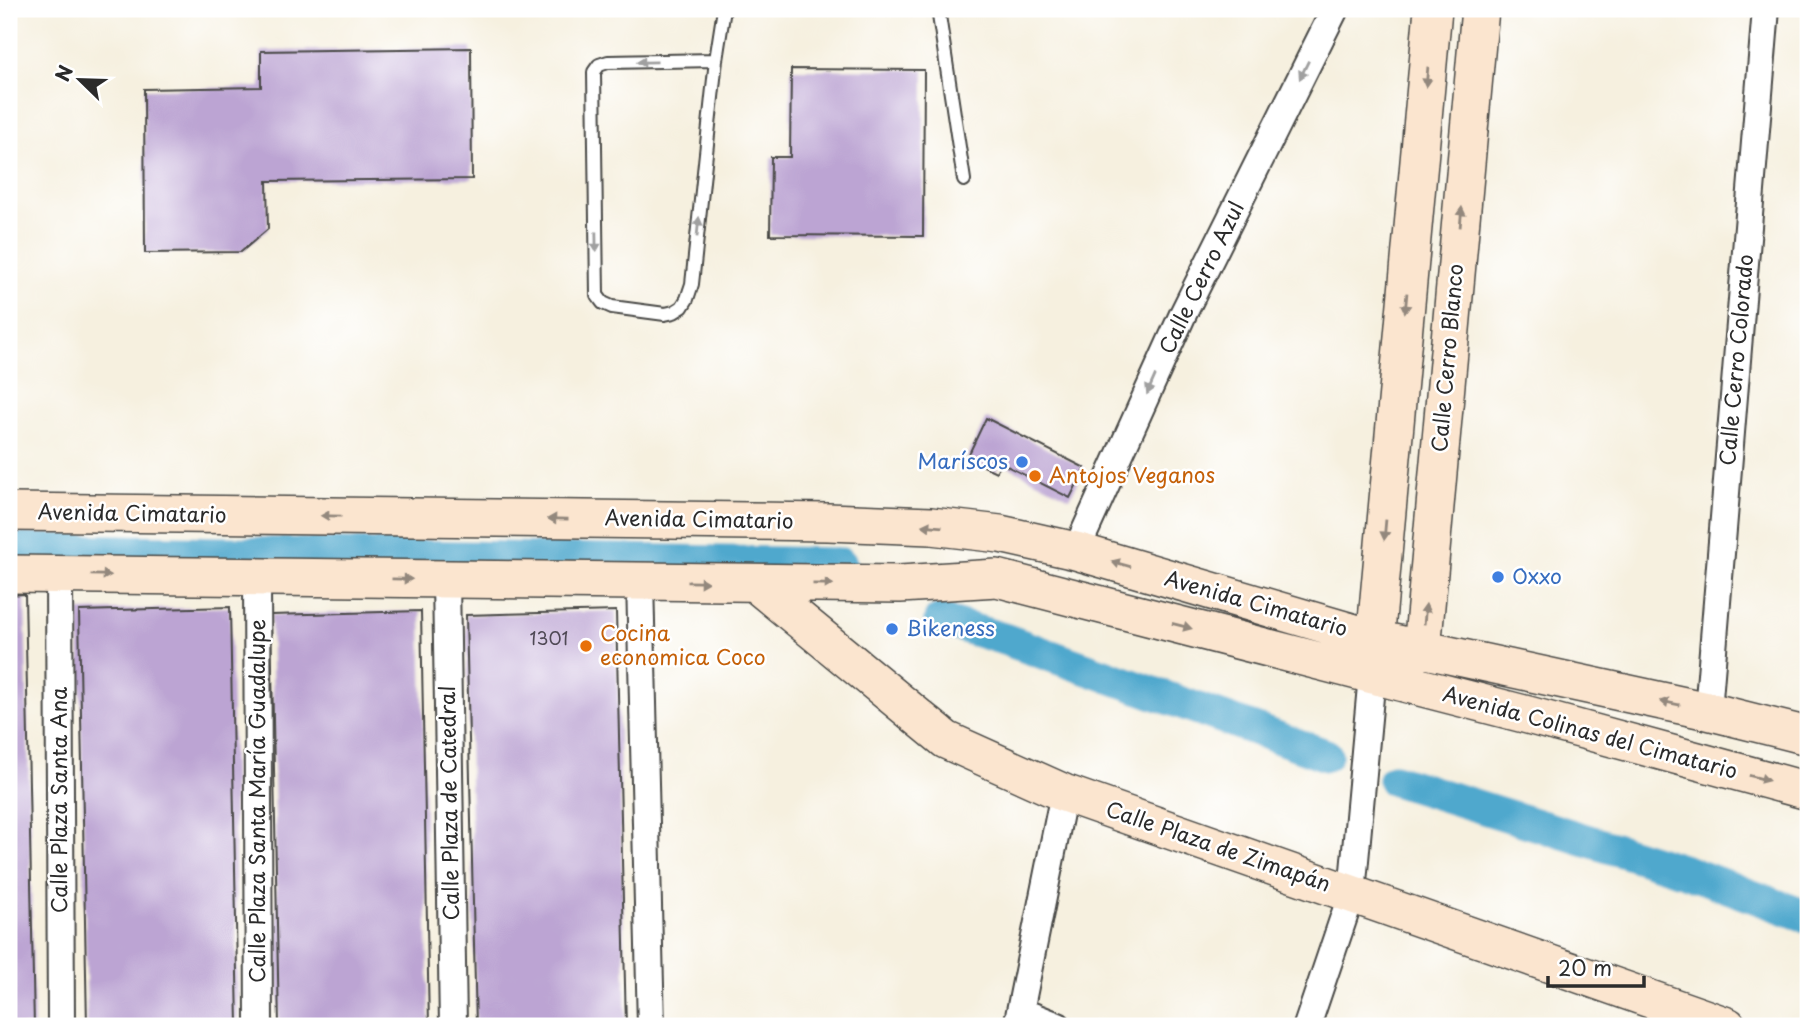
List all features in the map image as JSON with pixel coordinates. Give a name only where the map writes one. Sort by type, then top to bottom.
[{"type":"street","name":"Calle Cerro Azul","points":[[1076,551],[1183,314],[1335,9]]},
{"type":"street","points":[[1307,1026],[1352,893],[1433,9]]},
{"type":"street","name":"Calle Cerro Blanco","points":[[1422,650],[1480,9]]},
{"type":"street","name":"Calle Cerro Colorado","points":[[1708,711],[1766,9]]},
{"type":"street","name":"Avenida Cimatario","points":[[9,512],[828,522],[931,526],[1000,534],[1076,551],[1375,639]]},
{"type":"street","points":[[998,578],[1000,534]]},
{"type":"street","name":"Avenida Cimatario","points":[[9,574],[900,584],[998,578],[1371,675]]},
{"type":"street","name":"Calle Plaza Santa Ana","points":[[59,574],[61,1026]]},
{"type":"street","name":"Calle Plaza Santa María Guadalupe","points":[[257,576],[259,1026]]},
{"type":"street","name":"Calle Plaza de Catedral","points":[[446,579],[453,1026]]},
{"type":"street","points":[[640,581],[651,1026]]},
{"type":"street","name":"Calle Plaza de Zimapán","points":[[755,583],[946,740],[1064,793],[1727,1026]]},
{"type":"street","name":"Avenida Colinas del Cimatario","points":[[1375,639],[1708,711],[1808,736]]},
{"type":"street","points":[[1371,675],[1422,650]]},
{"type":"street","name":"Avenida Colinas del Cimatario","points":[[1371,675],[1808,791]]},
{"type":"street","points":[[1528,715],[1537,675]]},
{"type":"street","points":[[1058,1026],[1019,1019],[1064,793]]},
{"type":"lane","points":[[716,61],[608,62],[599,65],[594,72],[597,295],[603,303],[612,307],[665,314],[682,307],[687,299],[692,284],[724,9]]},
{"type":"lane","points":[[938,9],[964,180]]},
{"type":"building","points":[[471,48],[472,179],[267,181],[268,229],[241,252],[145,253],[144,89],[261,87],[261,51]]},
{"type":"building","points":[[791,69],[924,70],[923,236],[770,235],[771,157],[790,157]]},
{"type":"building","points":[[986,418],[1085,468],[1070,498],[1001,463],[996,472],[967,458]]},
{"type":"building","points":[[25,594],[34,1026],[9,1026],[9,595]]},
{"type":"building","points":[[230,607],[238,1026],[87,1026],[79,611]]},
{"type":"building","points":[[421,611],[429,1026],[279,1026],[271,615]]},
{"type":"building","points":[[616,611],[626,1026],[476,1026],[466,615]]},
{"type":"waterway","points":[[9,549],[841,564]]},
{"type":"waterway","points":[[940,620],[1004,639],[1326,755]]},
{"type":"waterway","points":[[1394,780],[1685,871],[1808,917]]},
{"type":"place","name":"Maríscos","points":[[1022,462]]},
{"type":"place","name":"Antojos Veganos","points":[[1035,476]]},
{"type":"place","name":"Oxxo","points":[[1498,577]]},
{"type":"place","name":"Bikeness","points":[[892,629]]},
{"type":"place","name":"Cocina economica Coco","points":[[586,646]]}]
